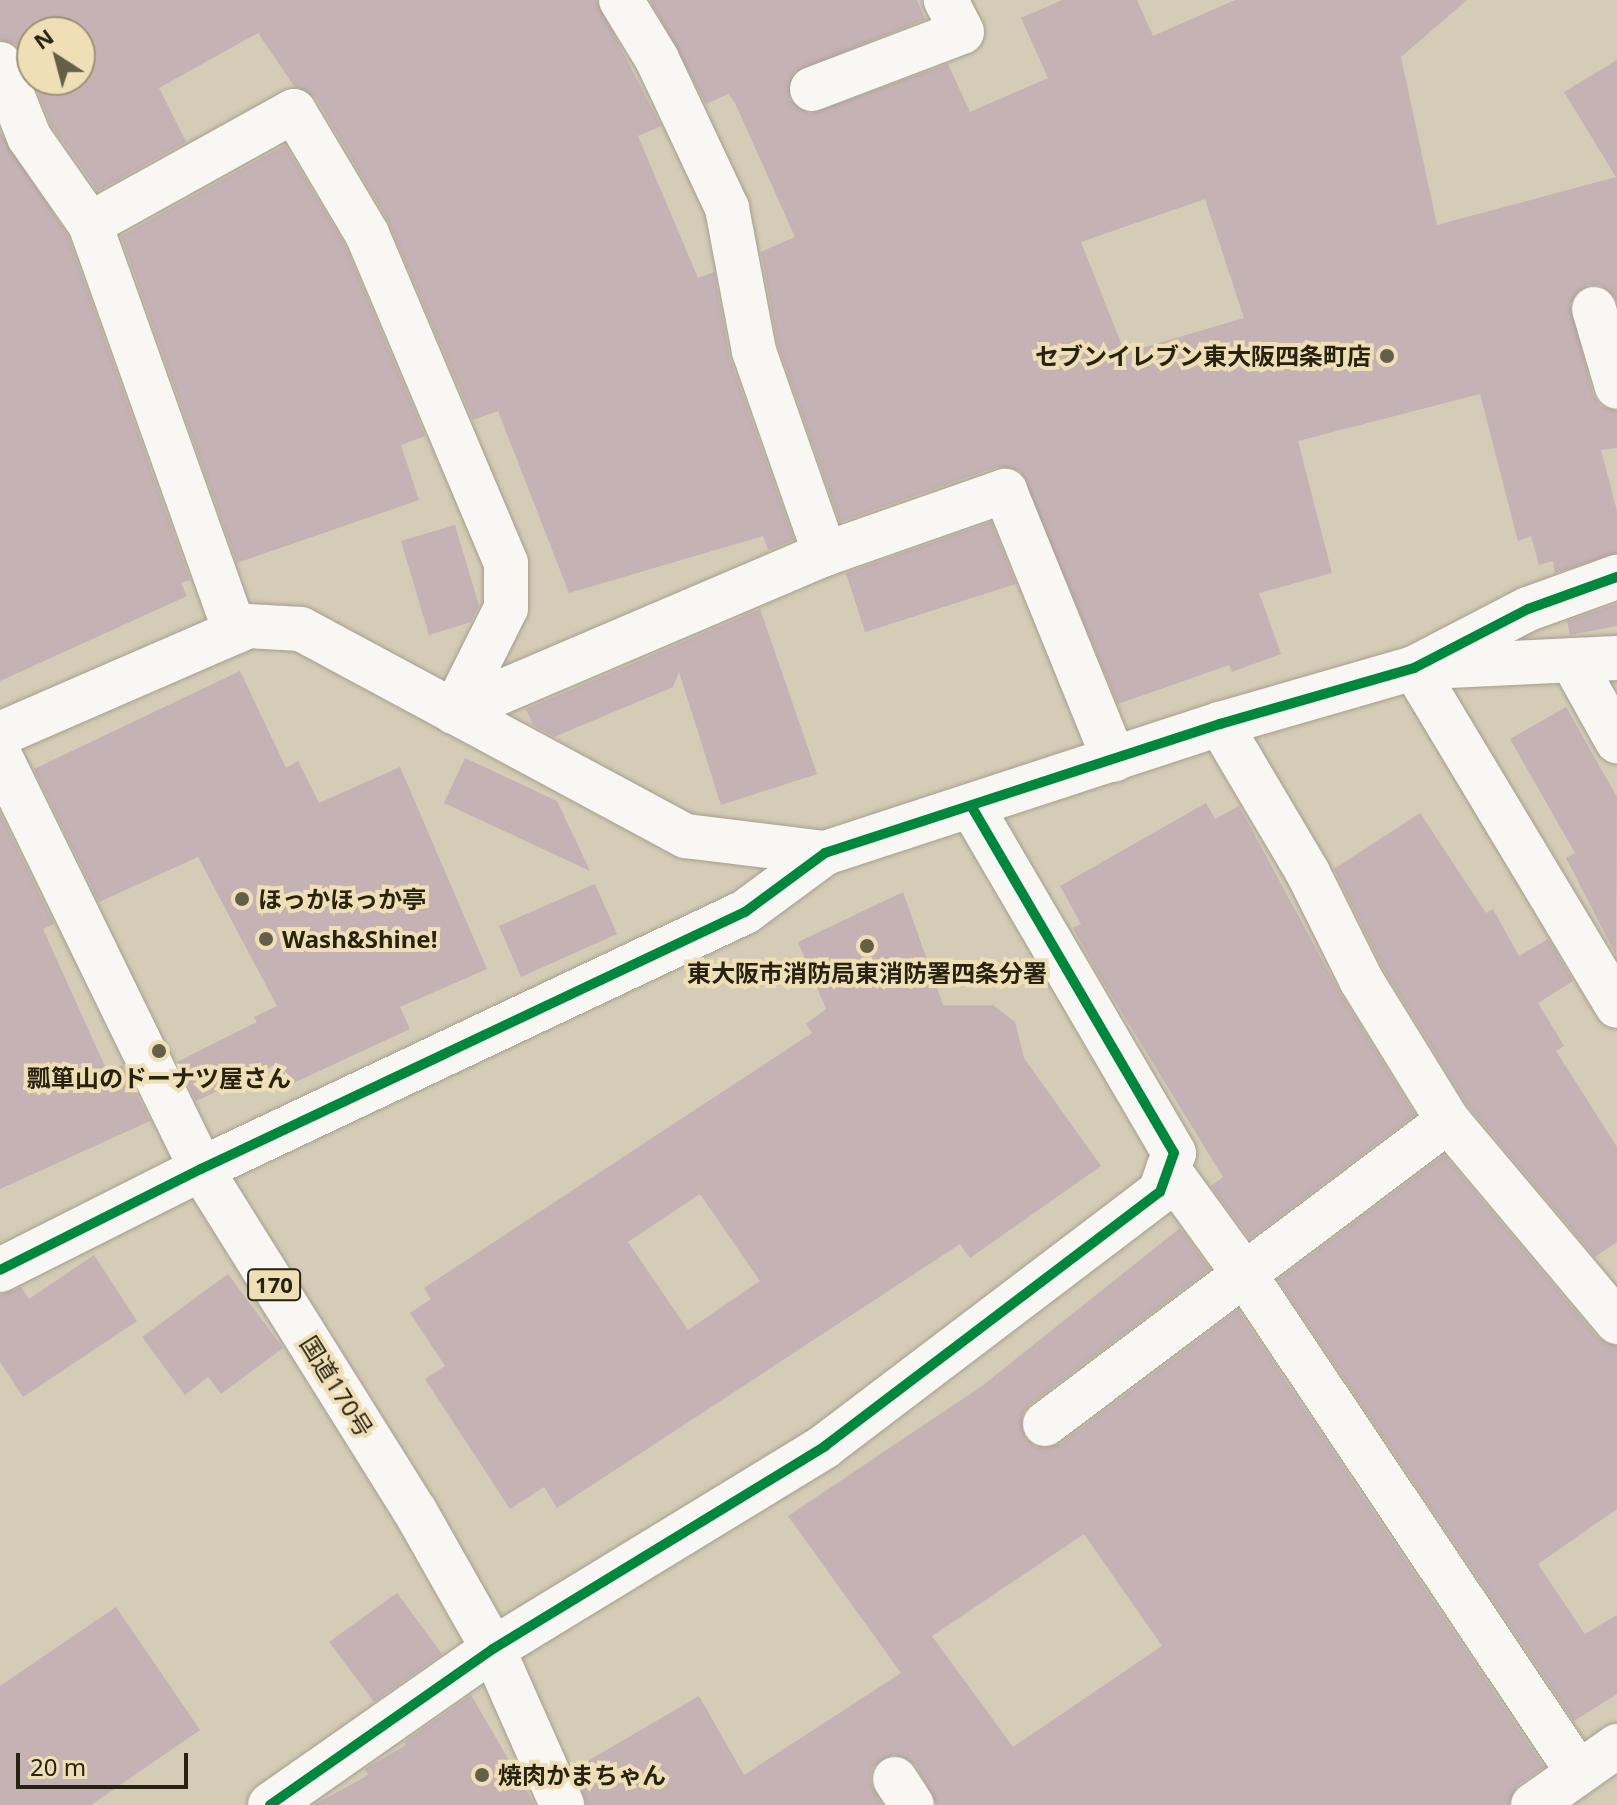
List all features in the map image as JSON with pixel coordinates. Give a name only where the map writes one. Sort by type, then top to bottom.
[{"type":"main road","points":[[621,0],[657,59],[727,208],[754,351],[825,554]]},
{"type":"main road","points":[[812,89],[962,32],[953,2]]},
{"type":"main road","points":[[0,64],[29,137],[90,224],[235,632]]},
{"type":"main road","points":[[90,224],[294,111],[367,234],[506,563],[506,608],[454,712]]},
{"type":"main road","points":[[1594,309],[1617,387]]},
{"type":"main road","points":[[454,712],[825,554],[1005,491],[1114,760]]},
{"type":"main road","points":[[0,1270],[201,1169],[745,912],[825,853],[1220,724],[1414,668],[1528,609],[1617,577]]},
{"type":"main road","points":[[0,734],[248,626],[301,629],[686,836],[825,853]]},
{"type":"main road","points":[[1414,668],[1617,658]]},
{"type":"main road","points":[[1572,660],[1617,741]]},
{"type":"main road","points":[[1414,668],[1617,1006]]},
{"type":"main road","points":[[1220,724],[1308,873],[1361,980],[1448,1121],[1617,1322]]},
{"type":"main road","name":"国道170号","points":[[0,756],[201,1169],[415,1511],[493,1649],[562,1805]]},
{"type":"main road","points":[[270,1805],[493,1649],[825,1446],[1160,1192],[1174,1153],[972,807]]},
{"type":"main road","points":[[1045,1424],[1448,1121]]},
{"type":"main road","points":[[1168,1169],[1245,1275],[1578,1772]]},
{"type":"main road","points":[[1533,1805],[1617,1746]]},
{"type":"building","points":[[0,0],[596,0],[661,126],[638,136],[698,278],[714,272],[730,359],[794,540],[768,550],[763,536],[569,593],[498,411],[473,420],[388,221],[316,98],[294,86],[258,33],[159,88],[186,142],[98,191],[51,125],[39,96],[96,96],[96,16],[16,16],[16,45],[0,40]]},
{"type":"building","points":[[650,0],[917,0],[925,19],[793,73],[789,99],[809,114],[948,64],[970,112],[1048,78],[1021,18],[1062,0],[1137,0],[1153,36],[1235,0],[1467,0],[1401,57],[1437,225],[1616,177],[1564,92],[1617,60],[1617,300],[1601,285],[1588,285],[1570,304],[1593,394],[1600,406],[1617,411],[1617,448],[1601,450],[1617,511],[1617,553],[1555,573],[1553,561],[1539,565],[1531,536],[1518,541],[1480,394],[1298,441],[1332,573],[1259,593],[1281,654],[1232,672],[1229,665],[1118,704],[1020,471],[997,467],[840,522],[778,345],[761,252],[795,237],[735,103],[728,94],[706,104]],"holes":[[[1205,199],[1244,318],[1125,353],[1081,242]]]},
{"type":"building","points":[[0,132],[68,236],[190,580],[181,583],[187,596],[0,681]]},
{"type":"building","points":[[285,145],[345,245],[425,436],[401,445],[419,500],[237,563],[121,236]]},
{"type":"building","points":[[991,522],[1016,584],[865,632],[846,573]]},
{"type":"building","points":[[455,525],[479,606],[471,622],[429,635],[401,541]]},
{"type":"building","points":[[1617,604],[1617,626],[1570,635],[1567,621]]},
{"type":"building","points":[[760,609],[817,774],[721,805],[679,672],[673,687],[554,737],[533,725],[526,709]]},
{"type":"building","points":[[240,671],[286,768],[298,761],[319,803],[400,767],[487,969],[400,1007],[410,1029],[289,1085],[277,1064],[196,1101],[177,1062],[257,1022],[254,1017],[277,1006],[198,857],[99,902],[34,769]]},
{"type":"building","points":[[1566,707],[1617,797],[1616,955],[1566,858],[1575,853],[1510,739]]},
{"type":"building","points":[[465,758],[557,801],[590,871],[444,803]]},
{"type":"building","points":[[1206,803],[1215,819],[1239,806],[1340,993],[1415,1115],[1250,1239],[1211,1186],[1223,1177],[1097,972],[1073,928],[1081,924],[1060,886]]},
{"type":"building","points":[[0,813],[54,924],[43,929],[108,1073],[122,1065],[150,1121],[0,1189]]},
{"type":"building","points":[[1420,813],[1486,913],[1493,909],[1519,956],[1548,939],[1573,981],[1538,1003],[1564,1046],[1556,1051],[1617,1147],[1617,1242],[1595,1257],[1468,1106],[1383,968],[1334,869]]},
{"type":"building","points":[[595,884],[617,934],[521,977],[499,926]]},
{"type":"building","points":[[903,892],[943,1005],[993,1005],[1015,1022],[1024,1058],[1101,1166],[970,1258],[960,1244],[557,1508],[544,1487],[510,1509],[425,1379],[445,1366],[410,1313],[431,1299],[424,1288],[812,1033],[806,1024],[826,1009],[798,942]],"holes":[[[700,1194],[760,1281],[688,1330],[628,1242]]]},
{"type":"building","points":[[1444,1155],[1598,1338],[1617,1346],[1617,1509],[1538,1564],[1585,1634],[1617,1615],[1617,1694],[1574,1721],[1278,1280]]},
{"type":"building","points":[[1180,1228],[1210,1269],[1030,1404],[1022,1415],[1025,1438],[1036,1447],[1060,1444],[1238,1310],[1544,1767],[1518,1785],[1508,1805],[937,1805],[916,1765],[894,1754],[872,1768],[870,1781],[882,1805],[587,1805],[574,1769],[699,1696],[744,1775],[901,1673],[788,1516],[982,1386]],"holes":[[[1084,1534],[1162,1646],[1013,1747],[932,1636]]]},
{"type":"building","points":[[94,1255],[137,1321],[23,1397],[0,1362],[0,1295],[21,1287],[29,1299]]},
{"type":"building","points":[[228,1274],[283,1348],[221,1394],[208,1377],[185,1395],[142,1337]]},
{"type":"building","points":[[397,1593],[442,1654],[374,1702],[329,1642]]},
{"type":"building","points":[[116,1607],[200,1730],[91,1805],[0,1805],[0,1686]]},
{"type":"building","points":[[471,1695],[535,1805],[314,1805],[368,1775],[365,1769],[406,1745],[404,1742]]},
{"type":"cycle path","points":[[0,1270],[201,1169],[745,912],[825,853],[1220,724],[1414,668],[1528,609],[1617,577]]},
{"type":"cycle path","points":[[270,1805],[493,1649],[825,1446],[1160,1192],[1174,1153],[972,807]]},
{"type":"place","name":"セブンイレブン東大阪四条町店","points":[[1387,356]]},
{"type":"place","name":"ほっかほっか亭","points":[[242,899]]},
{"type":"place","name":"Wash&Shine!","points":[[266,939]]},
{"type":"place","name":"東大阪市消防局東消防署四条分署","points":[[867,946]]},
{"type":"place","name":"瓢箪山のドーナツ屋さん","points":[[159,1051]]},
{"type":"place","name":"焼肉かまちゃん","points":[[482,1775]]}]
